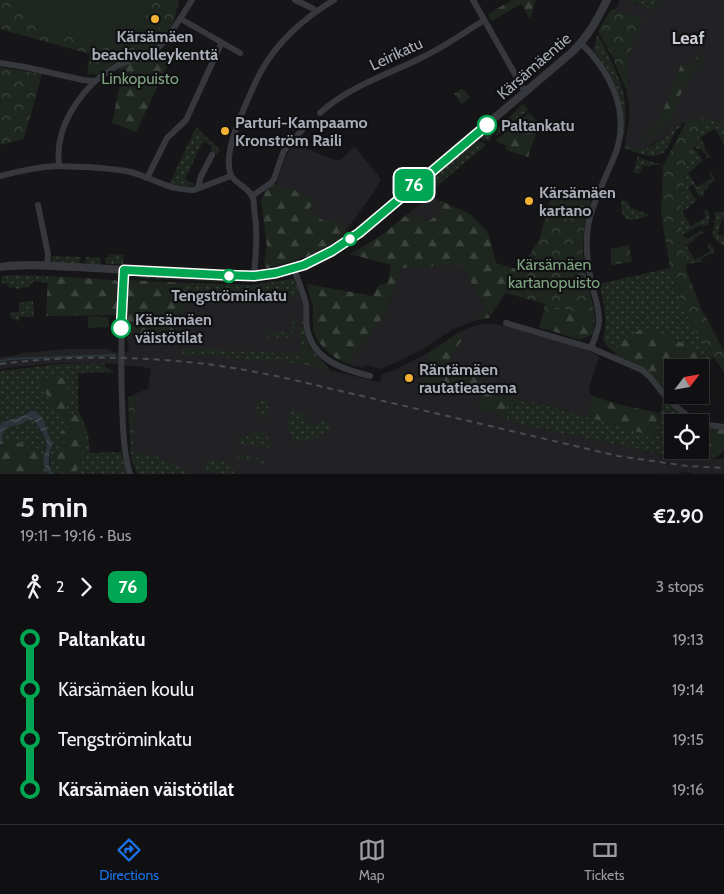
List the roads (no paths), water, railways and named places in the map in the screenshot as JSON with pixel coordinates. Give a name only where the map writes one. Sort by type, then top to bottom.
[{"type":"street","points":[[59,166],[59,143],[63,127],[82,96],[95,81],[118,65],[157,50],[181,19],[192,0]]},
{"type":"street","points":[[295,0],[316,11]]},
{"type":"street","points":[[254,276],[257,245],[256,216],[252,196],[231,176],[231,144],[255,82],[263,67],[296,28],[316,11],[334,0]]},
{"type":"street","points":[[473,0],[525,92]]},
{"type":"street","name":"Kärsämäentie","points":[[0,267],[18,265],[48,266],[254,276],[294,269],[324,256],[359,233],[581,43],[593,27],[607,0]]},
{"type":"street","points":[[181,19],[240,54]]},
{"type":"street","name":"Leirikatu","points":[[320,113],[356,88],[424,57],[484,20]]},
{"type":"street","points":[[581,43],[600,64],[612,86],[618,104],[620,122],[618,145],[594,206],[588,228],[588,264],[599,314],[598,327],[591,348]]},
{"type":"street","points":[[147,178],[167,138],[186,120],[222,44]]},
{"type":"street","points":[[0,63],[25,66],[83,80],[95,81]]},
{"type":"street","points":[[252,196],[271,183],[283,152],[306,126]]},
{"type":"street","points":[[198,188],[212,155]]},
{"type":"street","points":[[0,176],[59,166],[122,170],[182,190],[194,190],[231,176]]},
{"type":"street","points":[[38,205],[48,254],[48,266]]},
{"type":"street","points":[[294,269],[304,295],[308,335],[314,346],[334,364],[349,371],[370,376]]},
{"type":"street","points":[[124,270],[121,358],[124,442],[130,474]]},
{"type":"street","points":[[506,323],[591,348],[642,370],[669,401],[691,418],[709,426],[724,427]]},
{"type":"water","points":[[31,411],[36,411],[43,419],[52,444],[49,465],[52,474],[48,474],[43,457],[47,442],[33,420],[29,419],[22,424],[8,427],[3,432],[0,445],[0,425],[7,420],[20,417]]},
{"type":"waterway","points":[[0,361],[115,355]]},
{"type":"railway","points":[[0,364],[51,359],[129,358],[215,365],[281,377],[618,456],[687,466],[724,468]]},
{"type":"place","name":"Kärsämäen beachvolleykenttä","points":[[155,19]]},
{"type":"place","name":"Paltankatu","points":[[487,125]]},
{"type":"place","name":"Parturi-Kampaamo Kronström Raili","points":[[225,131]]},
{"type":"place","name":"Kärsämäen kartano","points":[[529,201]]},
{"type":"place","name":"Tengströminkatu","points":[[229,276]]},
{"type":"place","name":"Kärsämäen väistötilat","points":[[121,328]]},
{"type":"place","name":"Räntämäen rautatieasema","points":[[409,378]]},
{"type":"district","name":"Leaf","points":[[688,38]]},
{"type":"park label","name":"Linkopuisto","points":[[140,78]]},
{"type":"park label","name":"Kärsämäen kartanopuisto","points":[[554,273]]}]
